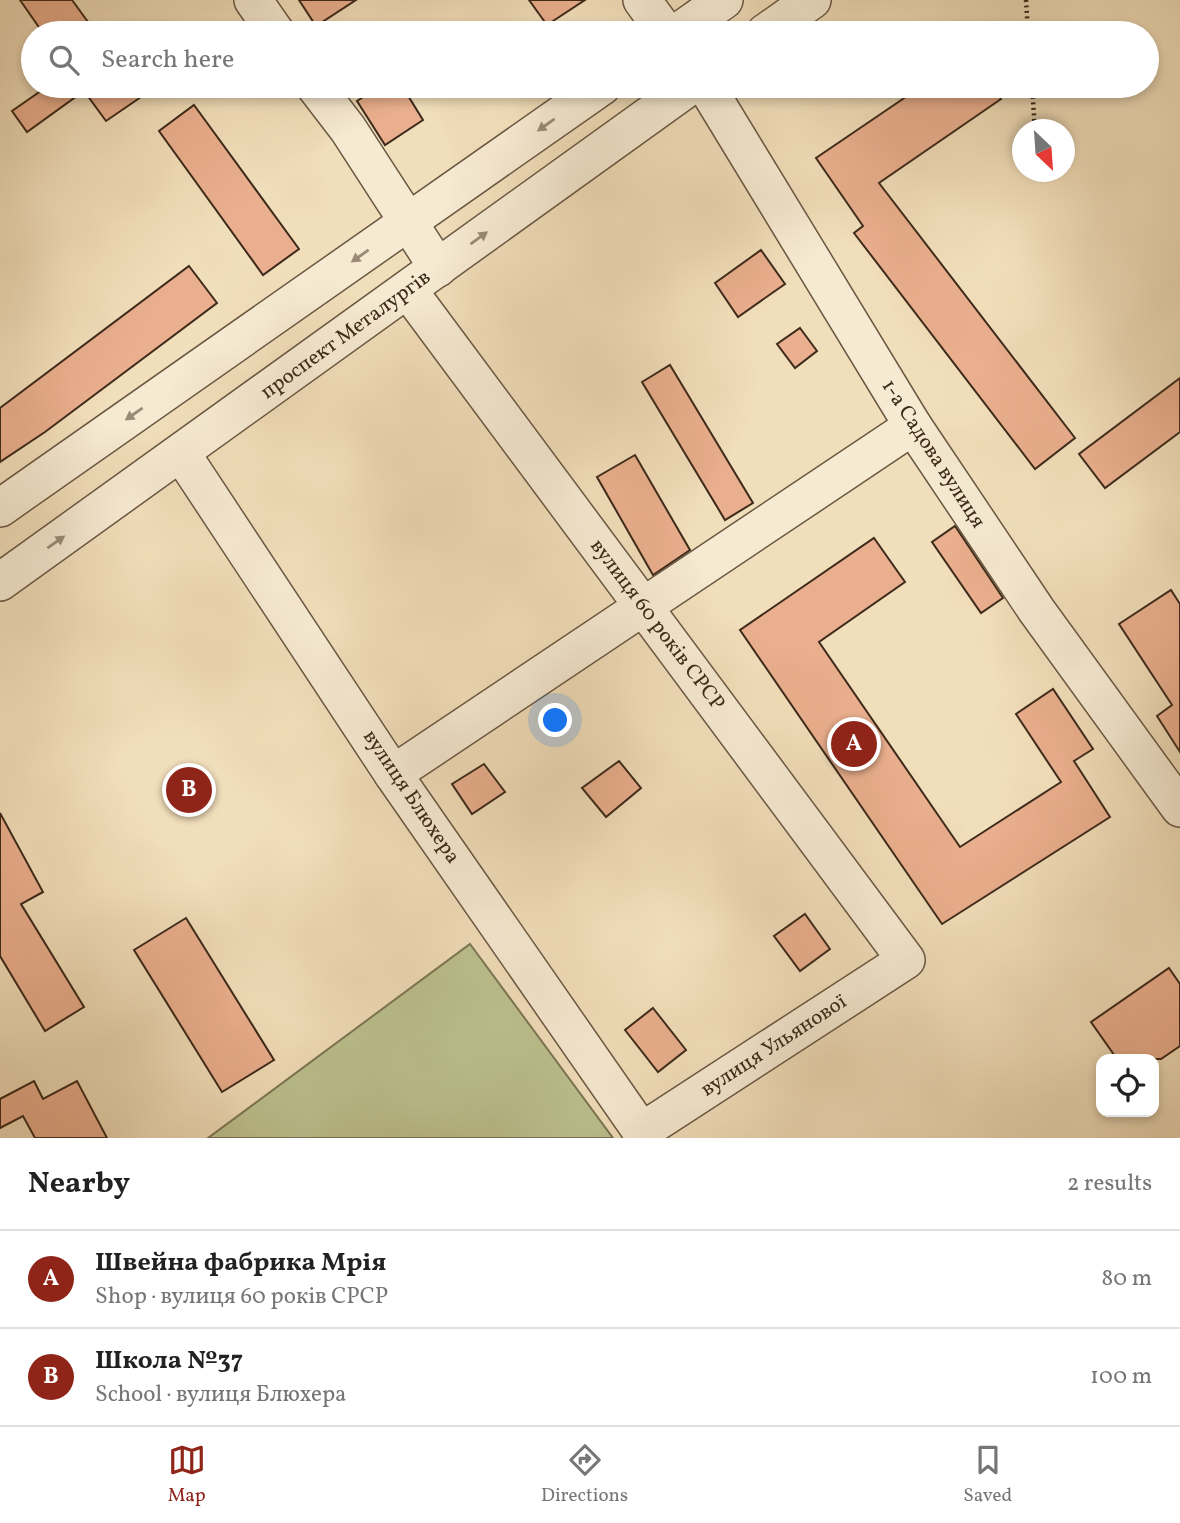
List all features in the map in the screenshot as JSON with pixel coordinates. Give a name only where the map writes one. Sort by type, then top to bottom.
[{"type":"street","points":[[253,0],[268,21]]},
{"type":"street","points":[[642,0],[657,21]]},
{"type":"street","points":[[694,21],[724,0]]},
{"type":"street","points":[[782,21],[812,0]]},
{"type":"street","points":[[324,98],[348,129],[438,268]]},
{"type":"street","points":[[0,508],[585,98]]},
{"type":"street","name":"проспект Металургів","points":[[0,582],[673,98]]},
{"type":"street","name":"1-а Садова вулиця","points":[[713,98],[912,426],[1037,611],[1180,808]]},
{"type":"street","name":"вулиця 60 років СРСР","points":[[408,290],[906,960]]},
{"type":"street","points":[[179,382],[216,428]]},
{"type":"street","points":[[393,774],[912,426]]},
{"type":"street","name":"вулиця Блюхера","points":[[181,453],[393,774],[643,1135]]},
{"type":"street","name":"вулиця Ульянової","points":[[643,1135],[906,960]]},
{"type":"path","points":[[1026,0],[1027,21]]},
{"type":"path","points":[[1033,98],[1034,119]]},
{"type":"green space","points":[[470,944],[613,1138],[208,1138]]},
{"type":"building","points":[[20,0],[72,0],[87,21],[35,21]]},
{"type":"building","points":[[299,0],[356,0],[324,21],[313,21]]},
{"type":"building","points":[[529,0],[585,0],[553,21],[544,21]]},
{"type":"building","points":[[31,98],[74,98],[27,132],[12,111]]},
{"type":"building","points":[[89,98],[140,98],[106,121]]},
{"type":"building","points":[[362,98],[409,98],[423,120],[385,145],[357,101]]},
{"type":"building","points":[[904,98],[1000,98],[879,183],[1075,438],[1035,469],[854,233],[863,226],[816,158]]},
{"type":"building","points":[[194,105],[299,249],[263,275],[159,131]]},
{"type":"building","points":[[761,250],[785,284],[738,317],[715,283]]},
{"type":"building","points":[[189,266],[217,303],[45,432],[0,462],[0,408]]},
{"type":"building","points":[[800,328],[817,351],[795,368],[777,344]]},
{"type":"building","points":[[670,365],[753,503],[725,520],[642,382]]},
{"type":"building","points":[[1180,378],[1180,432],[1105,488],[1079,454]]},
{"type":"building","points":[[635,455],[690,550],[653,575],[597,477]]},
{"type":"building","points":[[955,526],[1003,598],[981,613],[932,542]]},
{"type":"building","points":[[874,538],[905,582],[819,642],[960,847],[1061,782],[1016,714],[1053,689],[1093,749],[1074,761],[1110,817],[942,924],[740,630]]},
{"type":"building","points":[[1171,590],[1180,604],[1180,752],[1157,716],[1172,705],[1119,624]]},
{"type":"building","points":[[619,761],[641,788],[606,817],[582,788]]},
{"type":"building","points":[[484,764],[505,792],[472,814],[452,784]]},
{"type":"building","points":[[0,813],[43,892],[21,904],[84,1007],[45,1031],[0,956]]},
{"type":"building","points":[[805,914],[830,949],[800,971],[774,936]]},
{"type":"building","points":[[186,918],[274,1060],[222,1092],[134,950]]},
{"type":"building","points":[[1169,968],[1180,984],[1180,1046],[1161,1059],[1159,1054],[1113,1054],[1091,1022]]},
{"type":"building","points":[[653,1008],[686,1050],[658,1072],[625,1030]]},
{"type":"building","points":[[34,1081],[43,1099],[77,1081],[107,1138],[35,1138],[23,1116],[0,1128],[0,1099]]},
{"type":"place","name":"Швейна фабрика Мрія","points":[[854,744]]},
{"type":"place","name":"Школа №37","points":[[189,790]]}]
